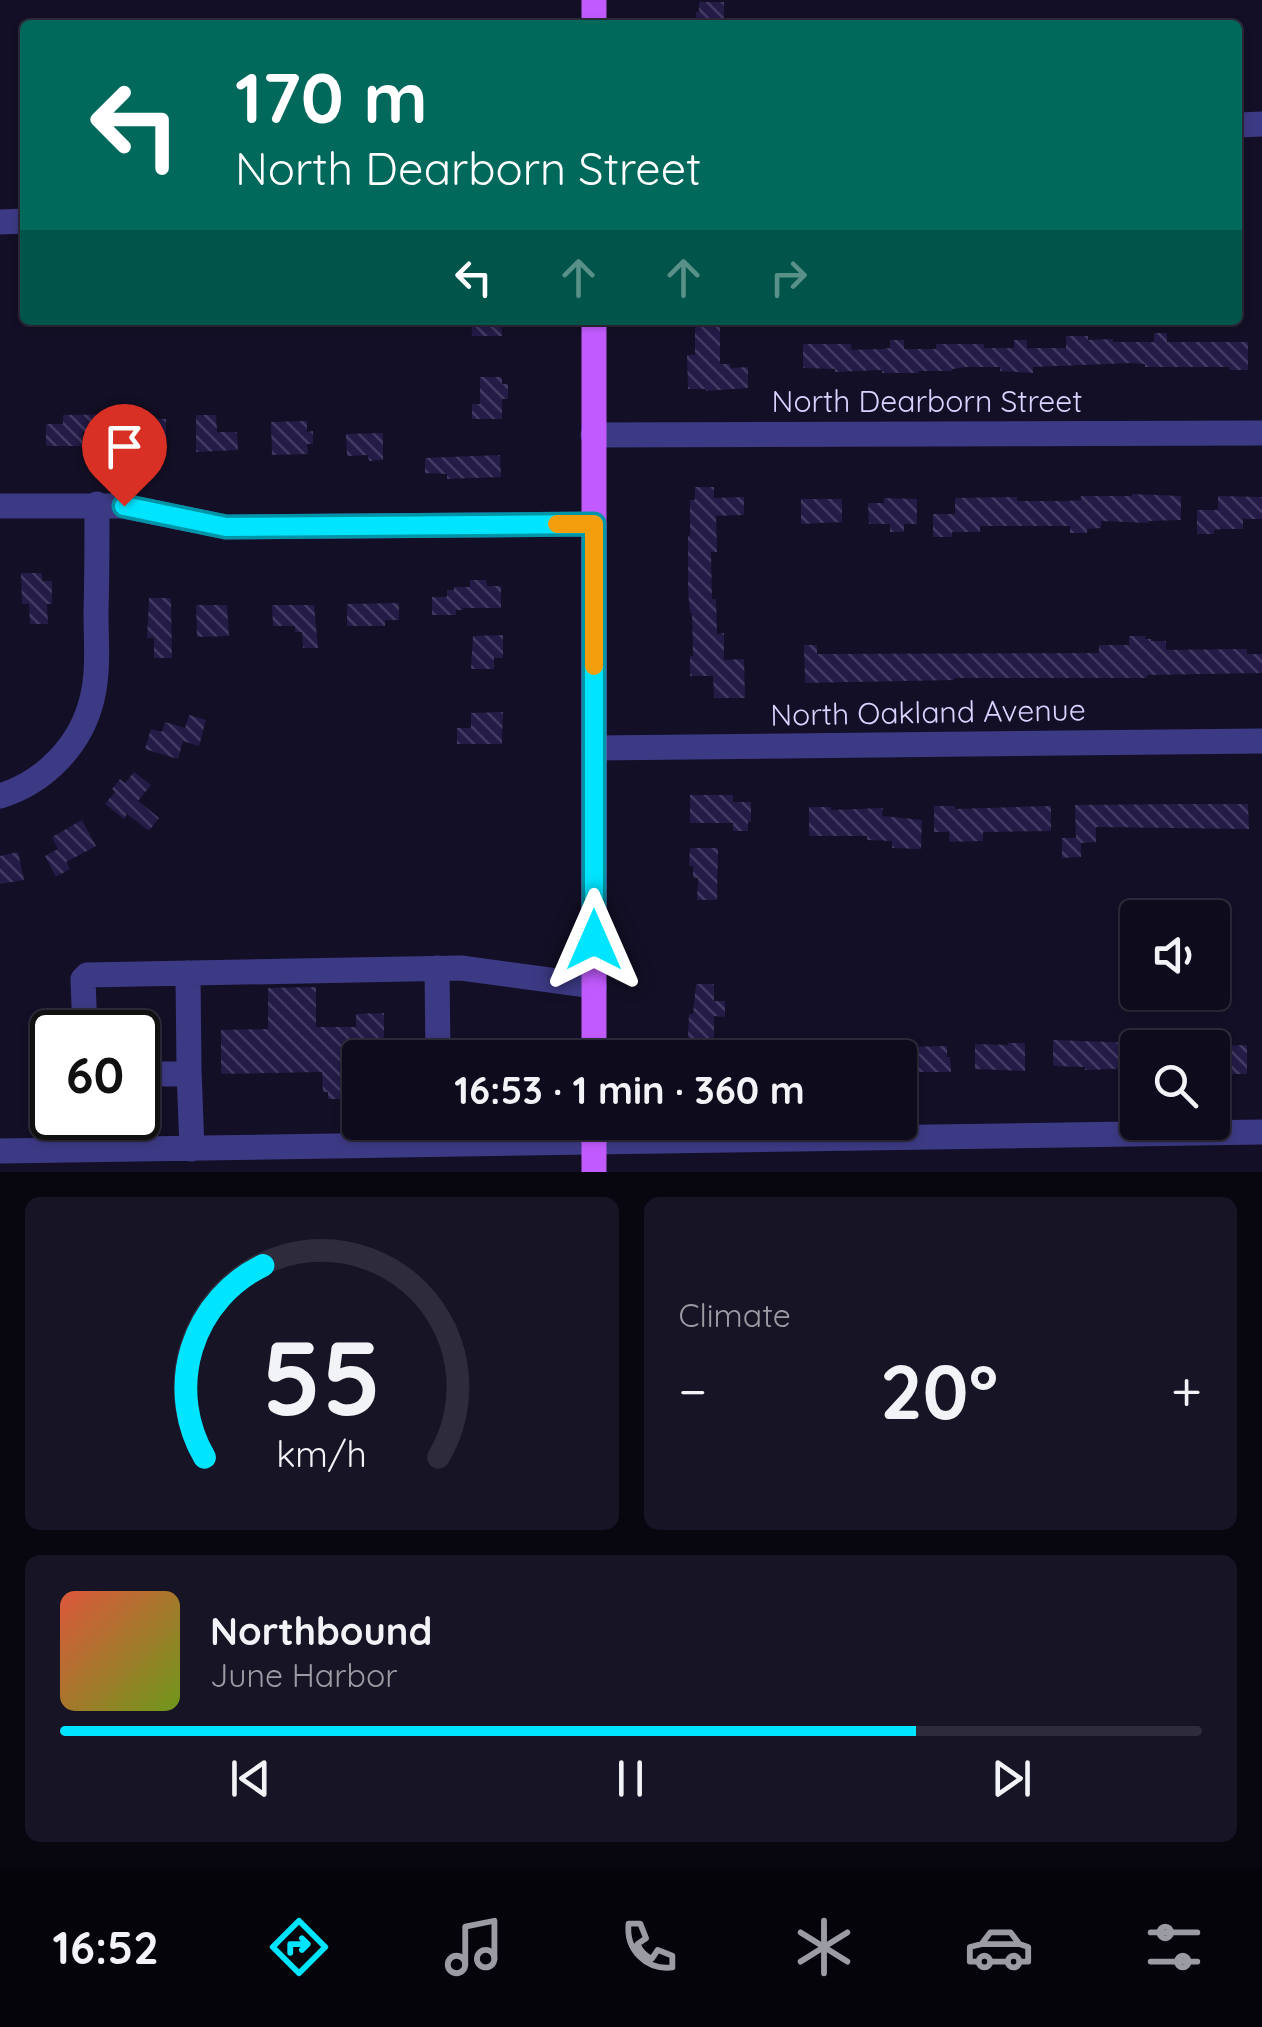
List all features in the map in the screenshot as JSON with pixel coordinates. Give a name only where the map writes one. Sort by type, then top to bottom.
[{"type":"main road","points":[[594,325],[594,1040]]},
{"type":"main road","points":[[594,1140],[594,1172]]},
{"type":"street","name":"North Dearborn Street","points":[[593,435],[1262,433]]},
{"type":"street","points":[[0,796],[30,783],[59,759],[77,735],[92,700],[96,669],[98,504]]},
{"type":"street","points":[[0,506],[135,507],[226,527],[594,524]]},
{"type":"street","name":"North Oakland Avenue","points":[[594,748],[1262,741]]},
{"type":"street","points":[[437,968],[438,1040]]},
{"type":"street","points":[[84,1010],[87,975],[461,968],[594,986]]},
{"type":"street","points":[[188,973],[192,1148]]},
{"type":"street","points":[[160,1074],[186,1074],[190,1070]]},
{"type":"street","points":[[917,1132],[1262,1132]]},
{"type":"street","points":[[0,1151],[192,1148],[342,1139]]},
{"type":"building","points":[[699,2],[724,2],[724,20],[696,20]]},
{"type":"building","points":[[471,325],[501,325],[502,336],[472,336]]},
{"type":"building","points":[[695,325],[720,325],[720,364],[748,367],[748,388],[688,389],[687,355],[695,355]]},
{"type":"building","points":[[1154,333],[1167,333],[1167,342],[1248,342],[1248,370],[1145,367],[1130,363],[1033,367],[1033,373],[1000,371],[1000,367],[919,373],[803,368],[803,344],[851,344],[852,350],[881,349],[890,348],[890,340],[904,340],[904,349],[936,349],[936,344],[1014,348],[1014,340],[1027,340],[1027,348],[1066,348],[1066,336],[1154,342]]},
{"type":"building","points":[[480,377],[502,377],[502,384],[508,384],[508,399],[502,399],[502,419],[472,419],[472,404],[480,404]]},
{"type":"building","points":[[130,414],[130,418],[166,419],[166,437],[151,437],[149,447],[119,449],[119,432],[83,432],[84,446],[46,446],[46,424],[63,424],[63,415]]},
{"type":"building","points":[[196,415],[216,415],[217,432],[237,432],[238,450],[196,452]]},
{"type":"building","points":[[307,421],[307,432],[313,431],[313,444],[307,444],[308,454],[272,455],[271,422]]},
{"type":"building","points":[[383,433],[383,460],[369,461],[368,455],[347,456],[346,434]]},
{"type":"building","points":[[500,455],[501,477],[447,479],[447,474],[425,473],[425,458]]},
{"type":"building","points":[[695,487],[714,487],[714,498],[744,497],[744,515],[716,516],[717,552],[711,552],[717,634],[724,633],[724,660],[744,659],[745,698],[714,698],[713,676],[690,676],[693,656],[688,536],[690,500],[695,500]]},
{"type":"building","points":[[1081,496],[1181,496],[1181,520],[1101,521],[1101,528],[1087,529],[1087,533],[1070,533],[1070,526],[980,526],[980,532],[933,537],[933,514],[955,514],[955,498],[1066,501],[1081,500]]},
{"type":"building","points":[[1218,496],[1262,497],[1262,519],[1243,519],[1243,529],[1197,534],[1197,510],[1218,510]]},
{"type":"building","points":[[884,498],[917,499],[917,524],[904,524],[904,532],[890,532],[890,524],[869,524],[868,503],[884,503]]},
{"type":"building","points":[[801,499],[842,499],[842,522],[801,524]]},
{"type":"building","points":[[21,573],[42,573],[42,581],[52,581],[48,624],[30,624],[29,604],[22,604]]},
{"type":"building","points":[[470,580],[486,580],[487,586],[501,586],[501,608],[463,608],[456,610],[456,615],[432,615],[432,597],[447,597],[447,590],[454,587],[470,587]]},
{"type":"building","points":[[149,598],[171,598],[172,658],[154,658],[154,638],[147,638]]},
{"type":"building","points":[[399,603],[399,620],[385,620],[385,626],[347,626],[347,604]]},
{"type":"building","points":[[196,605],[227,605],[229,636],[197,637]]},
{"type":"building","points":[[272,605],[314,605],[318,648],[303,648],[302,632],[295,632],[295,626],[273,626]]},
{"type":"building","points":[[503,635],[503,658],[494,658],[494,669],[471,669],[473,636]]},
{"type":"building","points":[[1129,636],[1166,641],[1166,650],[1247,649],[1247,654],[1262,654],[1262,673],[805,683],[804,645],[817,645],[817,654],[1099,653],[1099,645],[1129,645]]},
{"type":"building","points":[[503,712],[502,744],[457,744],[457,728],[471,728],[471,713]]},
{"type":"building","points":[[189,715],[206,720],[199,746],[183,741],[178,759],[145,749],[151,729],[162,732],[165,722],[185,728]]},
{"type":"building","points":[[134,772],[151,785],[138,801],[159,818],[149,831],[105,804],[120,779],[125,783]]},
{"type":"building","points":[[690,795],[733,795],[733,802],[751,802],[748,831],[733,831],[733,823],[690,823]]},
{"type":"building","points":[[1248,804],[1249,829],[1096,827],[1096,842],[1081,843],[1081,857],[1062,858],[1062,838],[1076,838],[1075,805]]},
{"type":"building","points":[[934,806],[1051,806],[1051,831],[983,832],[983,841],[949,842],[949,832],[934,832]]},
{"type":"building","points":[[809,807],[883,808],[882,816],[922,820],[921,849],[892,848],[892,841],[867,840],[867,836],[809,836]]},
{"type":"building","points":[[82,820],[96,846],[66,862],[70,869],[56,877],[45,856],[58,849],[52,837]]},
{"type":"building","points":[[690,848],[718,848],[717,900],[697,900],[698,878],[693,878],[693,866],[689,866]]},
{"type":"building","points":[[18,852],[24,880],[0,884],[0,856]]},
{"type":"building","points":[[696,984],[714,984],[714,1001],[725,1001],[725,1017],[714,1016],[714,1040],[688,1040],[689,1014],[693,1014]]},
{"type":"building","points":[[316,987],[316,1027],[356,1027],[356,1014],[384,1013],[384,1040],[342,1040],[342,1099],[328,1099],[328,1092],[323,1092],[322,1072],[221,1074],[221,1030],[268,1029],[268,988]]},
{"type":"building","points":[[1053,1040],[1120,1042],[1120,1069],[1053,1066]]},
{"type":"building","points":[[1025,1043],[1025,1071],[975,1069],[975,1044]]},
{"type":"building","points":[[1230,1045],[1247,1045],[1247,1074],[1231,1074]]},
{"type":"building","points":[[947,1046],[951,1072],[917,1072],[917,1047]]},
{"type":"slow traffic","points":[[557,524],[594,524],[594,666]]},
{"type":"route","points":[[124,506],[226,527],[594,524],[594,940]]}]
